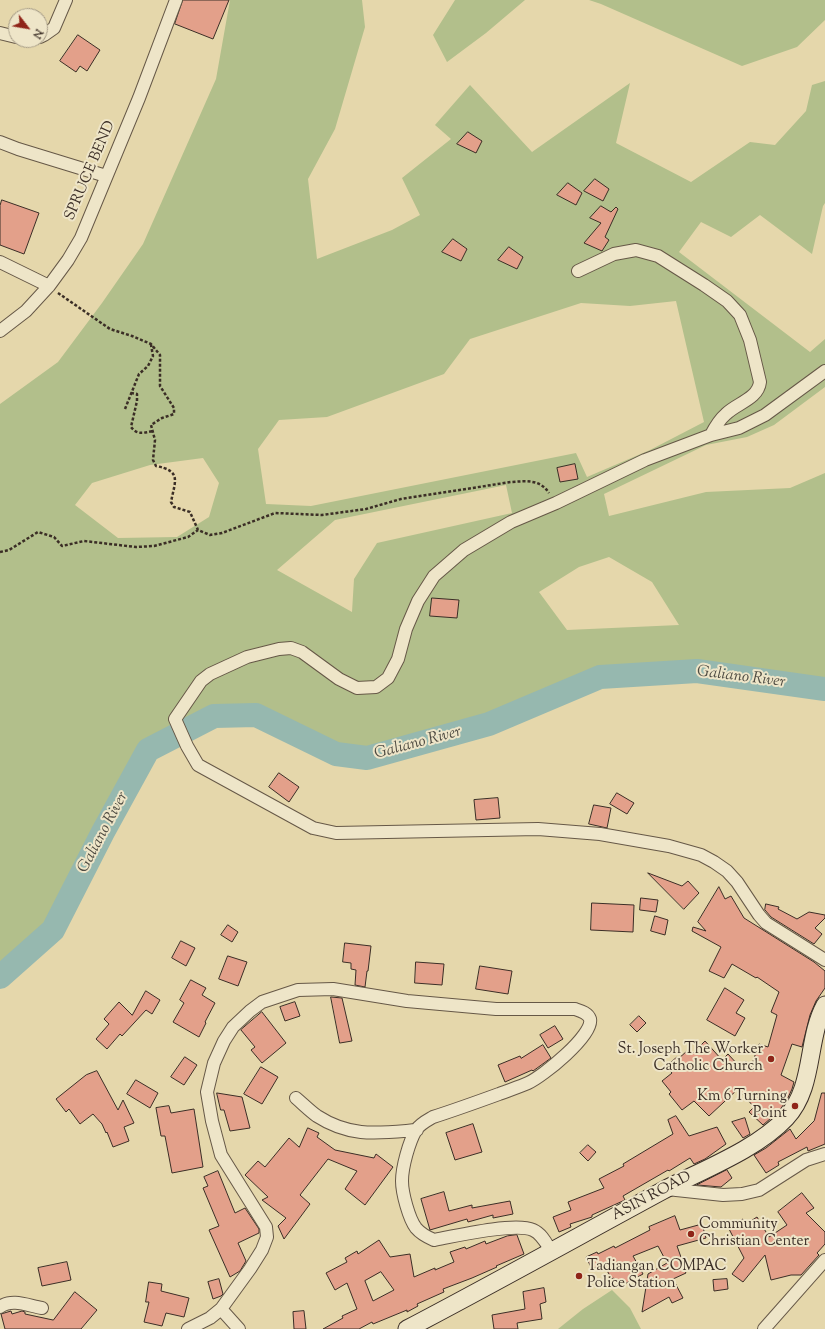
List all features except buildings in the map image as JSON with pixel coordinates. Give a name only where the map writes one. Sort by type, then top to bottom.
[{"type":"main road","name":"ASIN ROAD","points":[[407,1329],[667,1189],[746,1149],[786,1118],[795,1106],[801,1094],[811,1059],[820,1015],[825,1005]]},
{"type":"street","points":[[48,32],[54,28],[66,0]]},
{"type":"street","name":"SPRUCE BEND","points":[[0,331],[26,311],[49,286],[68,260],[81,238],[139,98],[176,0]]},
{"type":"street","points":[[0,142],[106,176]]},
{"type":"street","points":[[578,271],[614,254],[636,250],[658,256],[727,301],[740,315],[750,340],[760,382],[759,388],[755,394],[727,412],[717,423],[711,435]]},
{"type":"street","points":[[0,262],[49,286]]},
{"type":"street","points":[[825,371],[765,415],[739,428],[711,435],[645,460],[556,503],[511,522],[464,550],[434,576],[418,601],[406,629],[398,659],[388,678],[376,687],[358,688],[338,679],[302,652],[291,648],[279,649],[247,657],[210,674],[201,682],[175,719],[187,746],[198,765],[313,828],[336,833],[538,829],[600,834],[668,846],[700,855],[727,871],[759,916],[766,923],[825,960]]},
{"type":"street","points":[[188,1329],[210,1318],[221,1309],[250,1269],[262,1250],[267,1237],[266,1227],[221,1155],[212,1121],[207,1092],[214,1063],[224,1041],[233,1027],[250,1011],[262,1002],[298,990],[333,990],[407,1001],[496,1009],[575,1009],[588,1015],[590,1025],[584,1034],[555,1065],[543,1074],[529,1083],[433,1117],[423,1122],[409,1145],[402,1182],[410,1219],[416,1229],[434,1240],[504,1228],[526,1227],[541,1235],[551,1251]]},
{"type":"street","points":[[296,1098],[317,1116],[339,1128],[356,1133],[417,1130]]},
{"type":"street","points":[[667,1189],[723,1195],[742,1194],[759,1190],[801,1163],[816,1156],[825,1154]]},
{"type":"street","points":[[764,1329],[825,1260]]},
{"type":"street","points":[[0,1307],[8,1303],[19,1303],[42,1308]]},
{"type":"street","points":[[221,1309],[239,1329]]},
{"type":"path","points":[[49,286],[110,329],[151,344],[160,355],[160,386],[174,408],[174,414],[154,422],[151,425],[154,440],[153,460],[156,466],[170,470],[174,474],[175,485],[171,502],[174,507],[190,512],[198,530]]},
{"type":"path","points":[[125,409],[139,374],[148,366],[152,356],[151,344]]},
{"type":"path","points":[[131,393],[137,394],[137,400],[130,427],[134,431],[140,433],[152,431]]},
{"type":"path","points":[[198,530],[210,535],[222,533],[276,513],[322,515],[366,510],[401,499],[529,480],[539,482],[556,503]]},
{"type":"path","points":[[0,552],[9,550],[38,532],[54,537],[62,546],[84,541],[136,547],[154,546],[172,542],[188,537],[198,530]]},
{"type":"green space","points":[[230,0],[362,0],[365,27],[335,129],[308,179],[317,259],[392,230],[420,215],[402,178],[451,139],[435,125],[470,85],[532,152],[630,83],[616,143],[691,182],[750,142],[775,145],[806,111],[812,85],[825,81],[825,203],[812,254],[760,215],[731,237],[701,222],[679,252],[810,352],[825,339],[825,387],[774,425],[747,437],[706,445],[604,494],[609,516],[706,492],[790,488],[825,473],[825,689],[697,671],[600,677],[489,724],[367,758],[336,754],[256,716],[214,716],[148,750],[103,832],[53,930],[0,977],[0,404],[58,362],[102,303],[143,244],[216,79]],"holes":[[[676,301],[704,422],[650,450],[587,477],[576,453],[311,506],[266,504],[258,449],[279,420],[327,417],[444,374],[470,339],[581,303],[630,306]],[[203,458],[219,483],[209,517],[177,537],[118,538],[75,505],[92,483],[150,465]],[[506,485],[512,513],[377,543],[354,579],[352,612],[277,570],[335,520]],[[609,557],[652,582],[679,625],[567,630],[539,592],[579,567]]]},
{"type":"green space","points":[[455,0],[525,0],[486,33],[447,62],[433,35]]},
{"type":"green space","points":[[589,0],[825,0],[825,20],[797,47],[742,66]]},
{"type":"green space","points":[[612,1290],[630,1308],[641,1329],[558,1329],[583,1309]]},
{"type":"waterway","name":"Galiano River","points":[[0,977],[53,930],[103,832],[148,750],[214,716],[256,715],[336,754],[367,758],[489,724],[600,677],[697,671],[825,689]]},
{"type":"place","name":"St. Joseph The Worker Catholic Church","points":[[771,1059]]},
{"type":"place","name":"Km 6 Turning Point","points":[[795,1106]]},
{"type":"place","name":"Community Christian Center","points":[[691,1234]]},
{"type":"place","name":"Tadiangan COMPAC Police Station","points":[[579,1276]]}]
